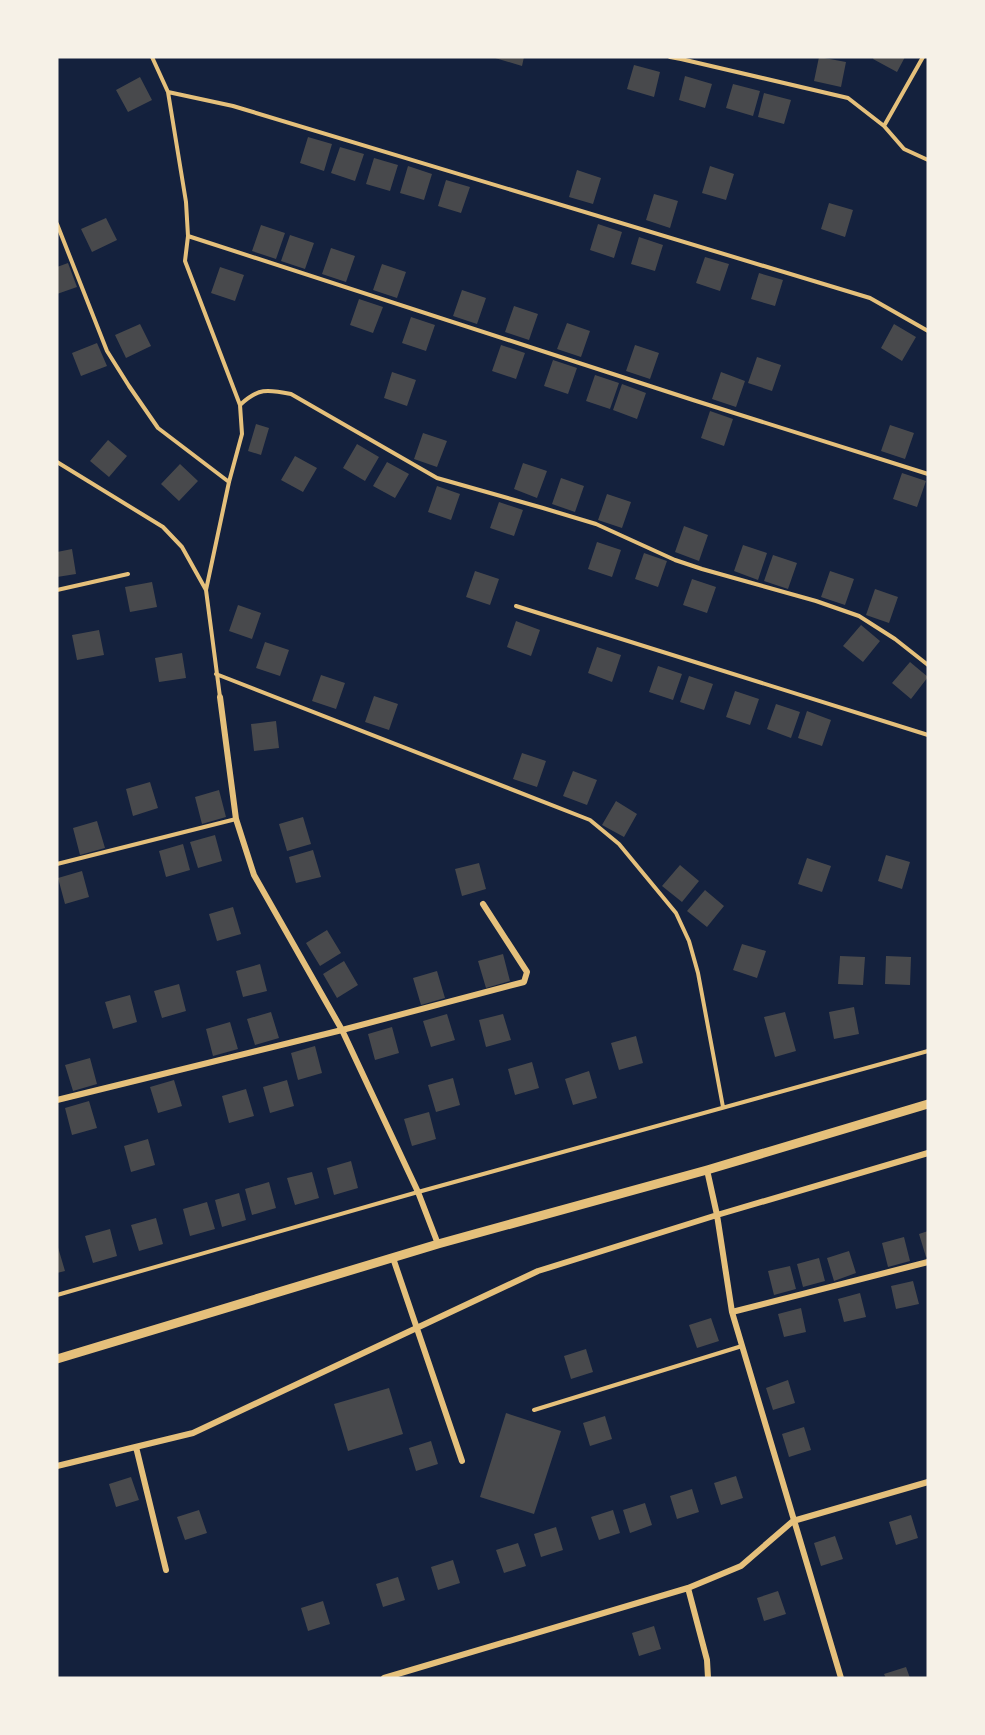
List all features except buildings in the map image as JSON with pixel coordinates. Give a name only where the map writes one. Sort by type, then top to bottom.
[{"type":"street","points":[[220,696],[236,819],[254,875],[342,1030],[417,1192],[438,1244]]},
{"type":"street","points":[[57,1101],[524,982],[527,972],[483,904]]},
{"type":"street","points":[[57,1359],[438,1244],[707,1170],[928,1104]]},
{"type":"street","points":[[57,1466],[193,1433],[538,1271],[928,1153]]},
{"type":"street","points":[[707,1170],[717,1215],[732,1312],[841,1678]]},
{"type":"street","points":[[393,1258],[462,1461]]},
{"type":"street","points":[[732,1312],[928,1262]]},
{"type":"street","points":[[136,1447],[166,1570]]},
{"type":"street","points":[[384,1678],[688,1588],[741,1566],[793,1521],[928,1482]]},
{"type":"street","points":[[688,1588],[707,1660],[708,1678]]},
{"type":"lane","points":[[152,57],[168,92],[186,202],[188,236],[185,261],[240,405],[242,434],[229,482],[206,590]]},
{"type":"lane","points":[[670,57],[848,98],[884,126],[904,149],[928,160]]},
{"type":"lane","points":[[884,126],[923,57]]},
{"type":"lane","points":[[168,92],[233,106],[870,298],[928,331]]},
{"type":"lane","points":[[57,224],[107,351],[129,386],[158,428],[229,482]]},
{"type":"lane","points":[[188,236],[928,474]]},
{"type":"lane","points":[[240,405],[252,394],[271,390],[291,394],[437,478],[596,524],[675,560],[816,601],[859,616],[895,639],[928,665]]},
{"type":"lane","points":[[57,462],[163,527],[182,547],[206,590],[220,696]]},
{"type":"lane","points":[[57,590],[128,574]]},
{"type":"lane","points":[[516,606],[928,735]]},
{"type":"lane","points":[[216,675],[590,820],[619,844],[676,913],[689,941],[698,973],[723,1107]]},
{"type":"lane","points":[[57,864],[236,819]]},
{"type":"lane","points":[[57,1295],[417,1192],[928,1051]]},
{"type":"lane","points":[[534,1410],[742,1346]]}]
